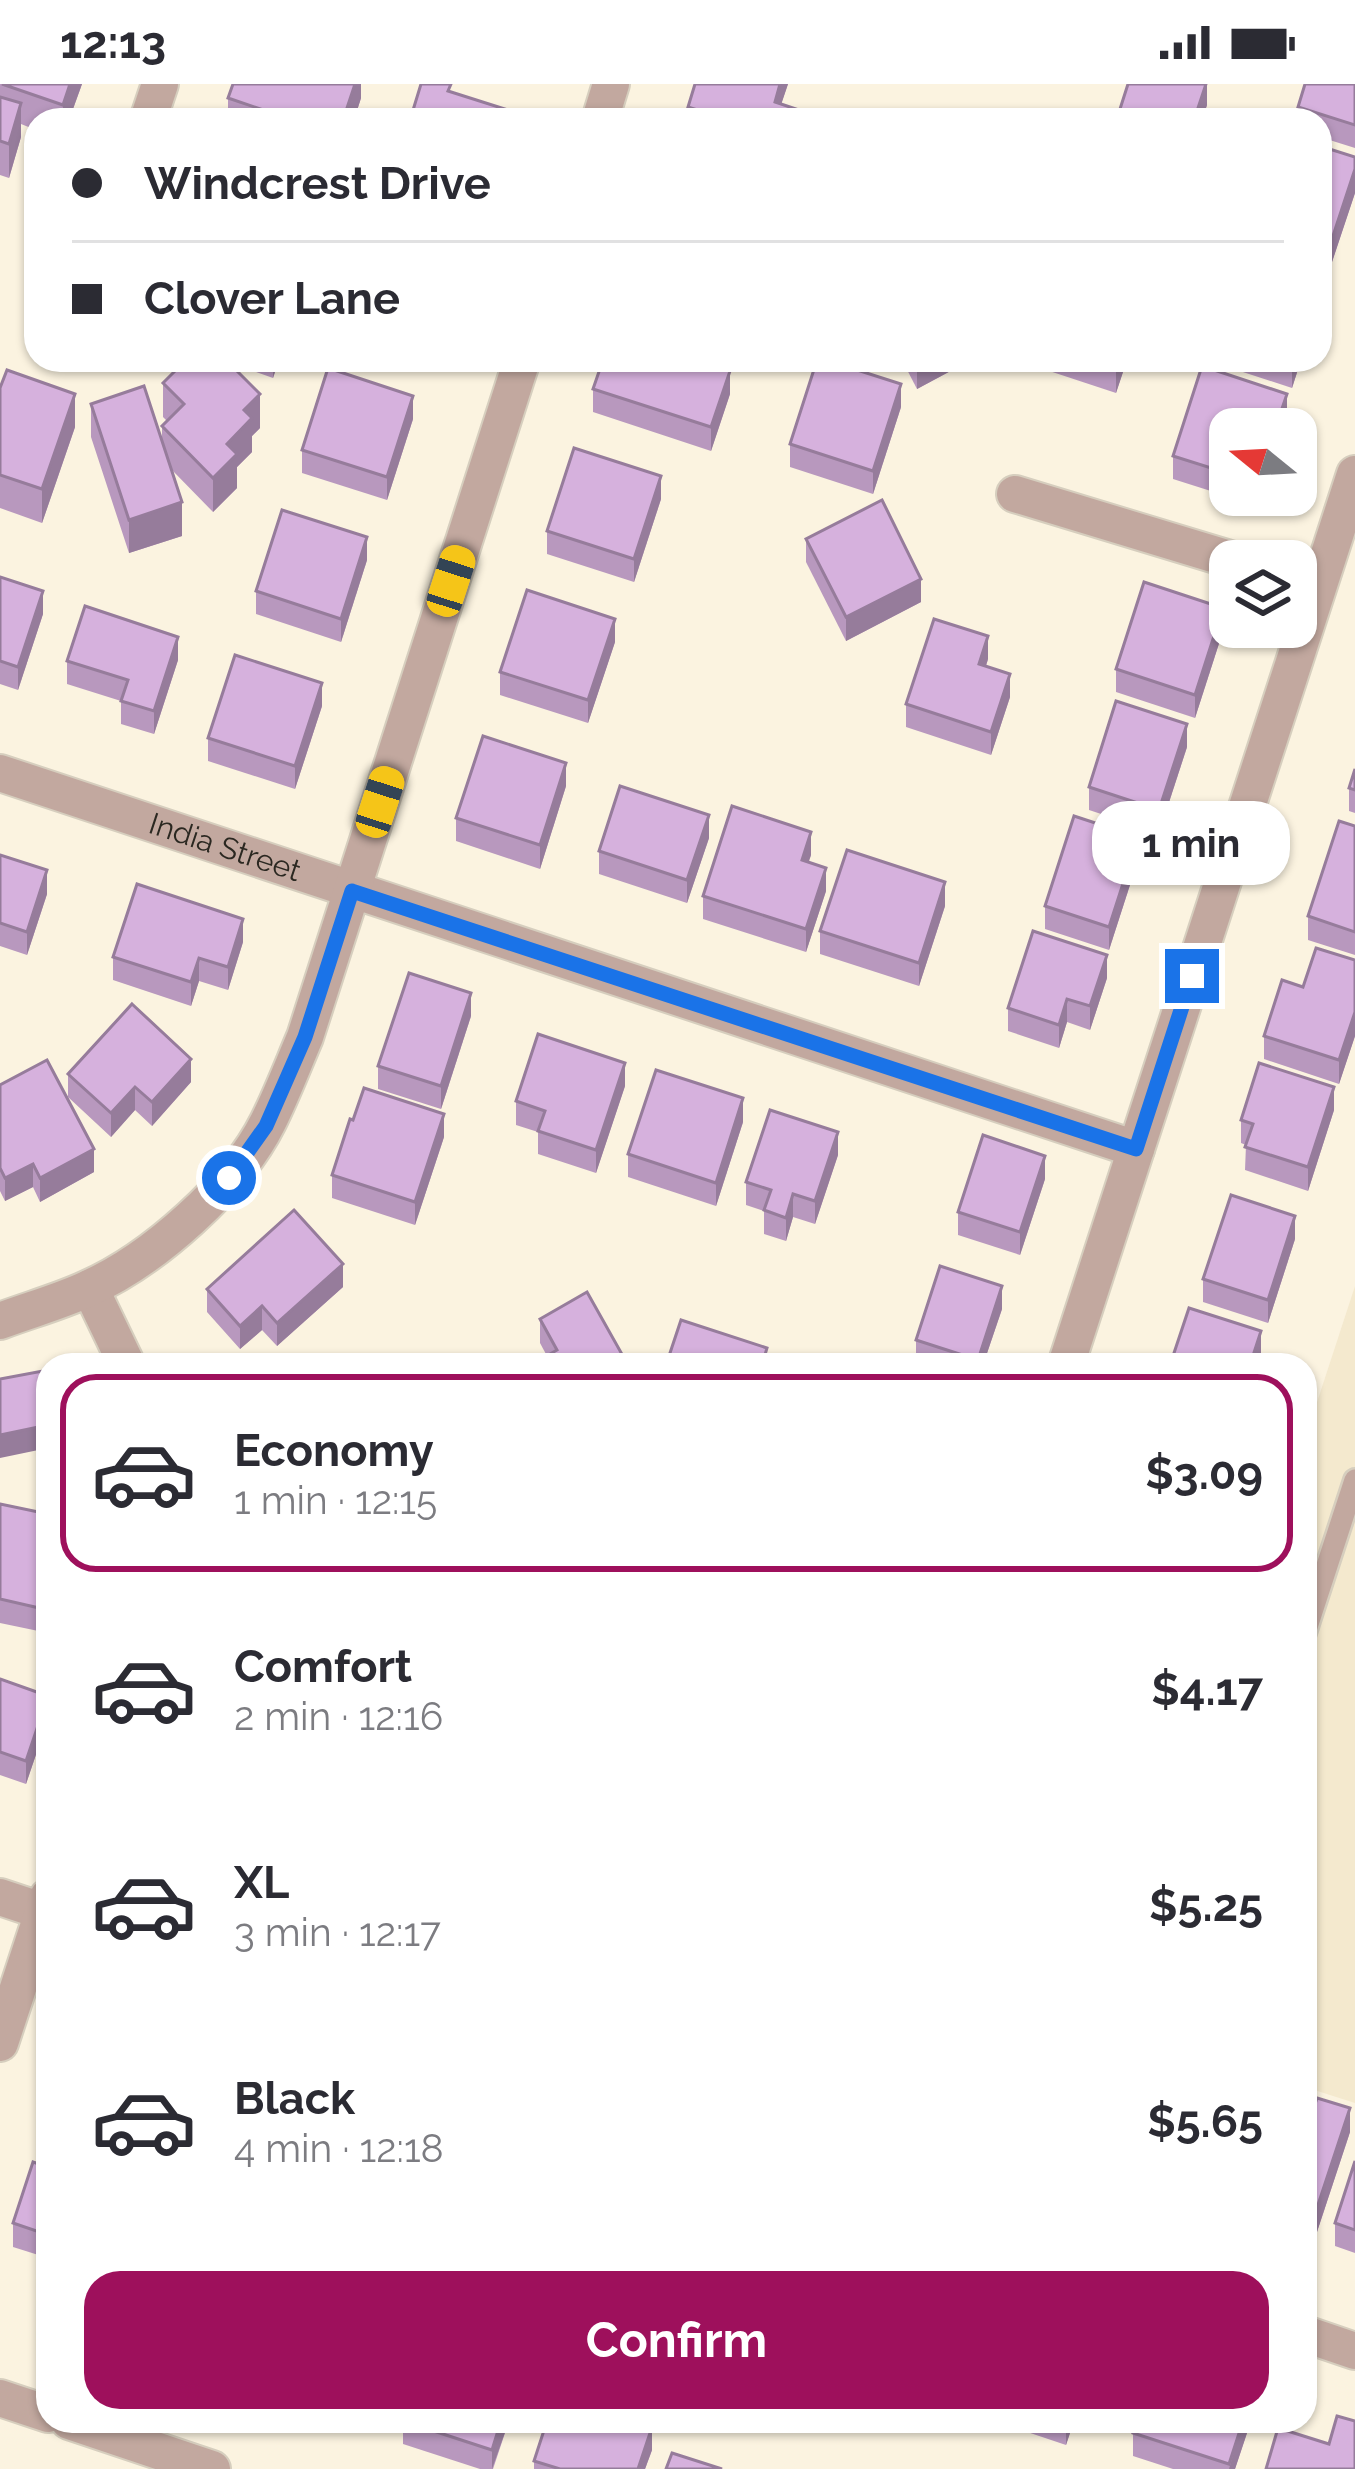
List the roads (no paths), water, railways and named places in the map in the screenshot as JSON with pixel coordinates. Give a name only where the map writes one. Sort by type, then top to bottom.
[{"type":"street","points":[[0,1321],[90,1288],[185,1222],[229,1178],[266,1126],[305,1037],[519,372]]},
{"type":"street","points":[[1317,560],[1355,474]]},
{"type":"street","points":[[1015,494],[1209,553]]},
{"type":"street","points":[[1070,1353],[1287,648]]},
{"type":"street","name":"India Street","points":[[0,772],[1136,1149]]},
{"type":"street","points":[[90,1288],[122,1353]]},
{"type":"street","points":[[0,1897],[36,1905]]},
{"type":"street","points":[[0,2043],[36,1937]]},
{"type":"street","points":[[1317,2338],[1355,2351]]},
{"type":"street","points":[[0,2398],[36,2410]]},
{"type":"street","points":[[105,2433],[212,2469]]},
{"type":"lane","points":[[1317,1596],[1355,1480]]}]
